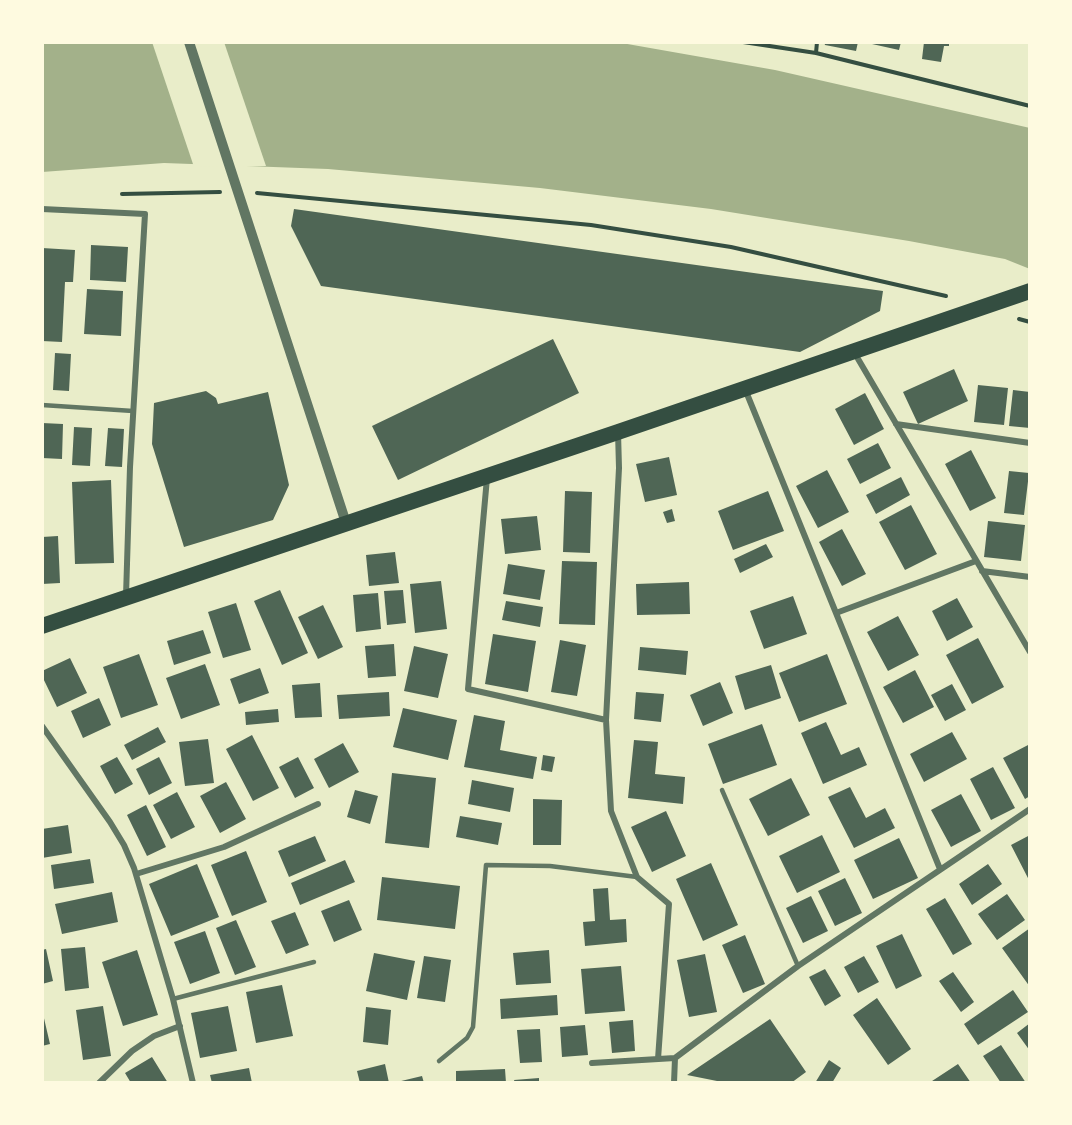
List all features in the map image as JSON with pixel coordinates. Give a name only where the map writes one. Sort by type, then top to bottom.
[{"type":"highway","points":[[42,626],[1030,291]]},
{"type":"street","points":[[189,42],[346,524]]},
{"type":"street","points":[[42,209],[145,214],[133,411],[126,597]]},
{"type":"street","points":[[853,350],[1030,652]]},
{"type":"street","points":[[744,388],[940,869]]},
{"type":"street","points":[[896,424],[1030,443]]},
{"type":"street","points":[[618,432],[619,468],[606,720],[611,811],[637,877],[669,904],[658,1059]]},
{"type":"street","points":[[487,476],[468,689],[606,720]]},
{"type":"street","points":[[836,613],[976,561]]},
{"type":"street","points":[[982,571],[1030,577]]},
{"type":"street","points":[[42,726],[124,844],[136,874],[173,999],[193,1083]]},
{"type":"street","points":[[136,874],[224,847],[318,804]]},
{"type":"street","points":[[592,1063],[675,1058],[798,966],[1030,809]]},
{"type":"street","points":[[99,1083],[132,1051],[154,1036],[180,1026]]},
{"type":"street","points":[[674,1083],[675,1058]]},
{"type":"lane","points":[[42,405],[133,411]]},
{"type":"lane","points":[[722,790],[798,966]]},
{"type":"lane","points":[[439,1061],[467,1038],[473,1028],[486,866],[550,866],[637,877]]},
{"type":"lane","points":[[173,999],[314,962]]},
{"type":"path","points":[[743,42],[816,53],[1030,105]]},
{"type":"path","points":[[816,53],[817,42]]},
{"type":"path","points":[[111,194],[238,189],[602,227],[731,247],[926,290],[982,307]]},
{"type":"shaded area","points":[[42,42],[616,42],[775,70],[1030,128],[1030,269],[1005,259],[909,241],[711,209],[540,188],[328,169],[164,163],[42,172]]},
{"type":"pier","points":[[152,42],[224,42],[266,166],[194,167]]},
{"type":"building","points":[[824,42],[858,42],[856,51],[825,45]]},
{"type":"building","points":[[863,42],[901,42],[899,50]]},
{"type":"building","points":[[924,42],[949,42],[949,46],[944,46],[941,62],[922,59]]},
{"type":"building","points":[[294,209],[883,291],[880,311],[800,352],[321,286],[291,226]]},
{"type":"building","points":[[91,245],[128,247],[126,282],[90,280]]},
{"type":"building","points":[[42,248],[75,250],[73,282],[65,282],[62,342],[42,341]]},
{"type":"building","points":[[87,289],[123,291],[121,336],[84,334]]},
{"type":"building","points":[[553,339],[579,393],[398,480],[372,426]]},
{"type":"building","points":[[55,353],[71,354],[69,391],[53,390]]},
{"type":"building","points":[[954,369],[968,401],[918,424],[903,392]]},
{"type":"building","points":[[978,385],[1008,388],[1004,425],[974,422]]},
{"type":"building","points":[[1013,390],[1030,392],[1030,428],[1009,426]]},
{"type":"building","points":[[206,391],[216,398],[218,404],[268,392],[289,485],[273,520],[184,547],[152,444],[154,403]]},
{"type":"building","points":[[865,393],[884,429],[854,445],[835,409]]},
{"type":"building","points":[[42,423],[63,424],[62,459],[42,458]]},
{"type":"building","points":[[74,427],[92,428],[90,466],[72,465]]},
{"type":"building","points":[[108,428],[124,429],[122,467],[105,466]]},
{"type":"building","points":[[878,443],[891,468],[860,484],[847,459]]},
{"type":"building","points":[[971,450],[996,498],[970,511],[945,464]]},
{"type":"building","points":[[669,457],[677,495],[645,502],[636,464]]},
{"type":"building","points":[[827,470],[849,512],[818,528],[796,486]]},
{"type":"building","points":[[1009,471],[1029,473],[1024,515],[1004,513]]},
{"type":"building","points":[[901,477],[910,495],[876,514],[866,495]]},
{"type":"building","points":[[111,480],[114,563],[75,564],[72,482]]},
{"type":"building","points":[[565,491],[592,492],[590,553],[563,552]]},
{"type":"building","points":[[768,491],[784,531],[733,550],[718,511]]},
{"type":"building","points":[[911,505],[937,554],[905,570],[879,522]]},
{"type":"building","points":[[672,509],[675,521],[667,523],[663,512]]},
{"type":"building","points":[[537,516],[541,550],[505,554],[501,519]]},
{"type":"building","points":[[988,521],[1025,525],[1021,561],[984,557]]},
{"type":"building","points":[[842,529],[866,574],[842,586],[819,542]]},
{"type":"building","points":[[58,536],[60,583],[42,584],[42,537]]},
{"type":"building","points":[[766,544],[773,557],[740,573],[734,559]]},
{"type":"building","points":[[395,552],[399,583],[369,586],[366,555]]},
{"type":"building","points":[[562,561],[597,562],[595,625],[559,624]]},
{"type":"building","points":[[508,564],[545,570],[540,600],[503,594]]},
{"type":"building","points":[[441,581],[447,629],[415,633],[410,584]]},
{"type":"building","points":[[689,582],[690,614],[637,615],[636,584]]},
{"type":"building","points":[[280,590],[308,653],[282,665],[254,601]]},
{"type":"building","points":[[403,590],[406,623],[387,625],[384,591]]},
{"type":"building","points":[[378,593],[381,629],[356,632],[353,595]]},
{"type":"building","points":[[793,596],[807,634],[764,649],[750,611]]},
{"type":"building","points":[[957,598],[973,627],[947,641],[932,611]]},
{"type":"building","points":[[506,601],[543,607],[540,627],[502,620]]},
{"type":"building","points":[[236,603],[251,650],[223,658],[208,612]]},
{"type":"building","points":[[323,605],[343,647],[318,659],[298,617]]},
{"type":"building","points":[[898,616],[919,655],[888,671],[867,632]]},
{"type":"building","points":[[203,630],[211,653],[174,665],[167,641]]},
{"type":"building","points":[[493,634],[536,641],[528,692],[485,684]]},
{"type":"building","points":[[978,638],[1004,687],[972,704],[946,655]]},
{"type":"building","points":[[560,640],[586,645],[577,696],[551,692]]},
{"type":"building","points":[[394,644],[396,676],[368,678],[365,646]]},
{"type":"building","points":[[414,646],[448,654],[438,698],[404,691]]},
{"type":"building","points":[[640,647],[688,651],[686,675],[638,670]]},
{"type":"building","points":[[139,654],[158,705],[121,718],[103,667]]},
{"type":"building","points":[[827,654],[847,704],[799,722],[779,673]]},
{"type":"building","points":[[70,658],[87,693],[57,707],[42,676],[42,671]]},
{"type":"building","points":[[205,664],[220,705],[181,719],[166,678]]},
{"type":"building","points":[[771,665],[781,698],[745,710],[735,676]]},
{"type":"building","points":[[260,668],[269,693],[239,704],[230,679]]},
{"type":"building","points":[[915,670],[934,707],[903,723],[883,687]]},
{"type":"building","points":[[720,682],[733,713],[703,726],[690,695]]},
{"type":"building","points":[[320,683],[322,717],[295,718],[292,685]]},
{"type":"building","points":[[952,684],[966,710],[945,721],[931,695]]},
{"type":"building","points":[[389,692],[390,716],[339,719],[337,695]]},
{"type":"building","points":[[636,692],[664,694],[661,722],[634,719]]},
{"type":"building","points":[[99,698],[111,725],[83,738],[71,711]]},
{"type":"building","points":[[403,708],[457,720],[448,760],[393,747]]},
{"type":"building","points":[[278,709],[279,722],[246,725],[245,712]]},
{"type":"building","points":[[474,715],[505,721],[500,750],[537,757],[533,779],[464,767]]},
{"type":"building","points":[[826,722],[841,755],[859,747],[867,765],[823,784],[801,733]]},
{"type":"building","points":[[762,724],[777,765],[723,784],[708,744]]},
{"type":"building","points":[[158,727],[166,742],[132,760],[124,745]]},
{"type":"building","points":[[952,732],[967,759],[924,782],[910,754]]},
{"type":"building","points":[[252,735],[279,788],[253,801],[226,749]]},
{"type":"building","points":[[208,739],[214,783],[185,786],[179,742]]},
{"type":"building","points":[[634,740],[658,742],[655,774],[685,777],[683,804],[628,798]]},
{"type":"building","points":[[343,743],[359,772],[329,788],[314,759]]},
{"type":"building","points":[[1030,744],[1030,796],[1025,799],[1003,758]]},
{"type":"building","points":[[543,755],[555,757],[552,772],[541,770]]},
{"type":"building","points":[[117,757],[133,784],[115,794],[100,766]]},
{"type":"building","points":[[159,757],[172,783],[149,795],[136,769]]},
{"type":"building","points":[[298,757],[314,788],[295,798],[279,767]]},
{"type":"building","points":[[993,767],[1015,808],[991,820],[970,779]]},
{"type":"building","points":[[392,773],[436,778],[429,848],[385,843]]},
{"type":"building","points":[[791,778],[810,815],[768,836],[749,799]]},
{"type":"building","points":[[472,780],[514,788],[510,812],[468,804]]},
{"type":"building","points":[[226,782],[246,819],[220,833],[200,796]]},
{"type":"building","points":[[850,787],[866,818],[885,808],[895,828],[854,848],[828,797]]},
{"type":"building","points":[[355,790],[378,796],[370,824],[347,817]]},
{"type":"building","points":[[177,792],[195,827],[171,839],[153,805]]},
{"type":"building","points":[[961,794],[981,831],[951,847],[931,810]]},
{"type":"building","points":[[533,799],[562,800],[561,845],[533,845]]},
{"type":"building","points":[[146,805],[166,847],[147,856],[127,815]]},
{"type":"building","points":[[666,811],[686,856],[652,872],[631,827]]},
{"type":"building","points":[[460,816],[502,823],[498,845],[456,837]]},
{"type":"building","points":[[68,825],[72,853],[42,858],[42,829]]},
{"type":"building","points":[[822,835],[840,872],[797,893],[779,856]]},
{"type":"building","points":[[1030,835],[1030,882],[1011,845]]},
{"type":"building","points":[[315,836],[326,861],[289,877],[278,851]]},
{"type":"building","points":[[899,838],[918,878],[873,899],[854,860]]},
{"type":"building","points":[[246,851],[267,902],[232,916],[211,865]]},
{"type":"building","points":[[90,859],[94,883],[54,889],[51,865]]},
{"type":"building","points":[[345,860],[355,882],[300,905],[291,883]]},
{"type":"building","points":[[711,863],[738,925],[703,941],[676,879]]},
{"type":"building","points":[[197,864],[219,917],[171,936],[149,884]]},
{"type":"building","points":[[988,864],[1002,884],[972,905],[959,884]]},
{"type":"building","points":[[382,877],[460,886],[455,929],[377,920]]},
{"type":"building","points":[[845,878],[862,913],[835,926],[818,891]]},
{"type":"building","points":[[608,888],[610,920],[626,919],[627,942],[585,946],[583,922],[595,921],[593,889]]},
{"type":"building","points":[[112,892],[118,922],[62,934],[55,904]]},
{"type":"building","points":[[1007,894],[1025,920],[997,940],[978,914]]},
{"type":"building","points":[[811,896],[828,931],[803,943],[786,908]]},
{"type":"building","points":[[945,898],[972,944],[953,955],[926,909]]},
{"type":"building","points":[[349,900],[362,930],[334,942],[321,911]]},
{"type":"building","points":[[295,912],[309,945],[286,954],[271,921]]},
{"type":"building","points":[[236,920],[256,967],[235,975],[216,928]]},
{"type":"building","points":[[1030,928],[1030,987],[1002,948]]},
{"type":"building","points":[[205,931],[220,973],[190,984],[174,942]]},
{"type":"building","points":[[902,934],[922,976],[896,989],[876,946]]},
{"type":"building","points":[[745,935],[765,984],[743,993],[722,945]]},
{"type":"building","points":[[85,947],[89,988],[65,991],[61,949]]},
{"type":"building","points":[[46,949],[53,981],[42,984],[42,950]]},
{"type":"building","points":[[137,950],[158,1015],[123,1026],[102,962]]},
{"type":"building","points":[[549,950],[551,983],[516,985],[513,953]]},
{"type":"building","points":[[374,953],[415,961],[407,1000],[366,991]]},
{"type":"building","points":[[705,954],[717,1012],[689,1017],[677,960]]},
{"type":"building","points":[[424,956],[451,960],[445,1002],[417,998]]},
{"type":"building","points":[[864,956],[879,982],[858,993],[844,967]]},
{"type":"building","points":[[621,966],[625,1011],[585,1014],[581,969]]},
{"type":"building","points":[[825,969],[841,996],[825,1006],[809,977]]},
{"type":"building","points":[[953,972],[974,1002],[961,1012],[939,981]]},
{"type":"building","points":[[282,985],[293,1036],[256,1043],[246,992]]},
{"type":"building","points":[[1013,990],[1028,1012],[978,1045],[964,1024]]},
{"type":"building","points":[[557,995],[558,1015],[501,1019],[500,999]]},
{"type":"building","points":[[877,998],[911,1049],[888,1065],[853,1015]]},
{"type":"building","points":[[103,1006],[111,1056],[83,1060],[76,1010]]},
{"type":"building","points":[[228,1006],[237,1051],[200,1058],[191,1013]]},
{"type":"building","points":[[366,1007],[391,1010],[388,1045],[363,1042]]},
{"type":"building","points":[[42,1015],[50,1044],[42,1046]]},
{"type":"building","points":[[770,1019],[806,1072],[791,1083],[727,1083],[687,1075]]},
{"type":"building","points":[[633,1020],[635,1051],[612,1053],[609,1022]]},
{"type":"building","points":[[1030,1023],[1030,1051],[1017,1033]]},
{"type":"building","points":[[585,1025],[588,1055],[562,1057],[560,1027]]},
{"type":"building","points":[[540,1029],[542,1062],[520,1063],[517,1030]]},
{"type":"building","points":[[1001,1045],[1026,1083],[1001,1083],[983,1056]]},
{"type":"building","points":[[152,1057],[168,1083],[131,1083],[125,1073]]},
{"type":"building","points":[[829,1060],[841,1068],[832,1083],[815,1083]]},
{"type":"building","points":[[385,1064],[389,1083],[360,1083],[357,1071]]},
{"type":"building","points":[[958,1064],[971,1083],[929,1083]]},
{"type":"building","points":[[249,1068],[252,1083],[212,1083],[210,1075]]},
{"type":"building","points":[[505,1069],[506,1083],[456,1083],[456,1071]]},
{"type":"building","points":[[422,1076],[424,1083],[397,1083],[397,1082]]},
{"type":"building","points":[[539,1078],[539,1083],[515,1083],[514,1080]]}]
